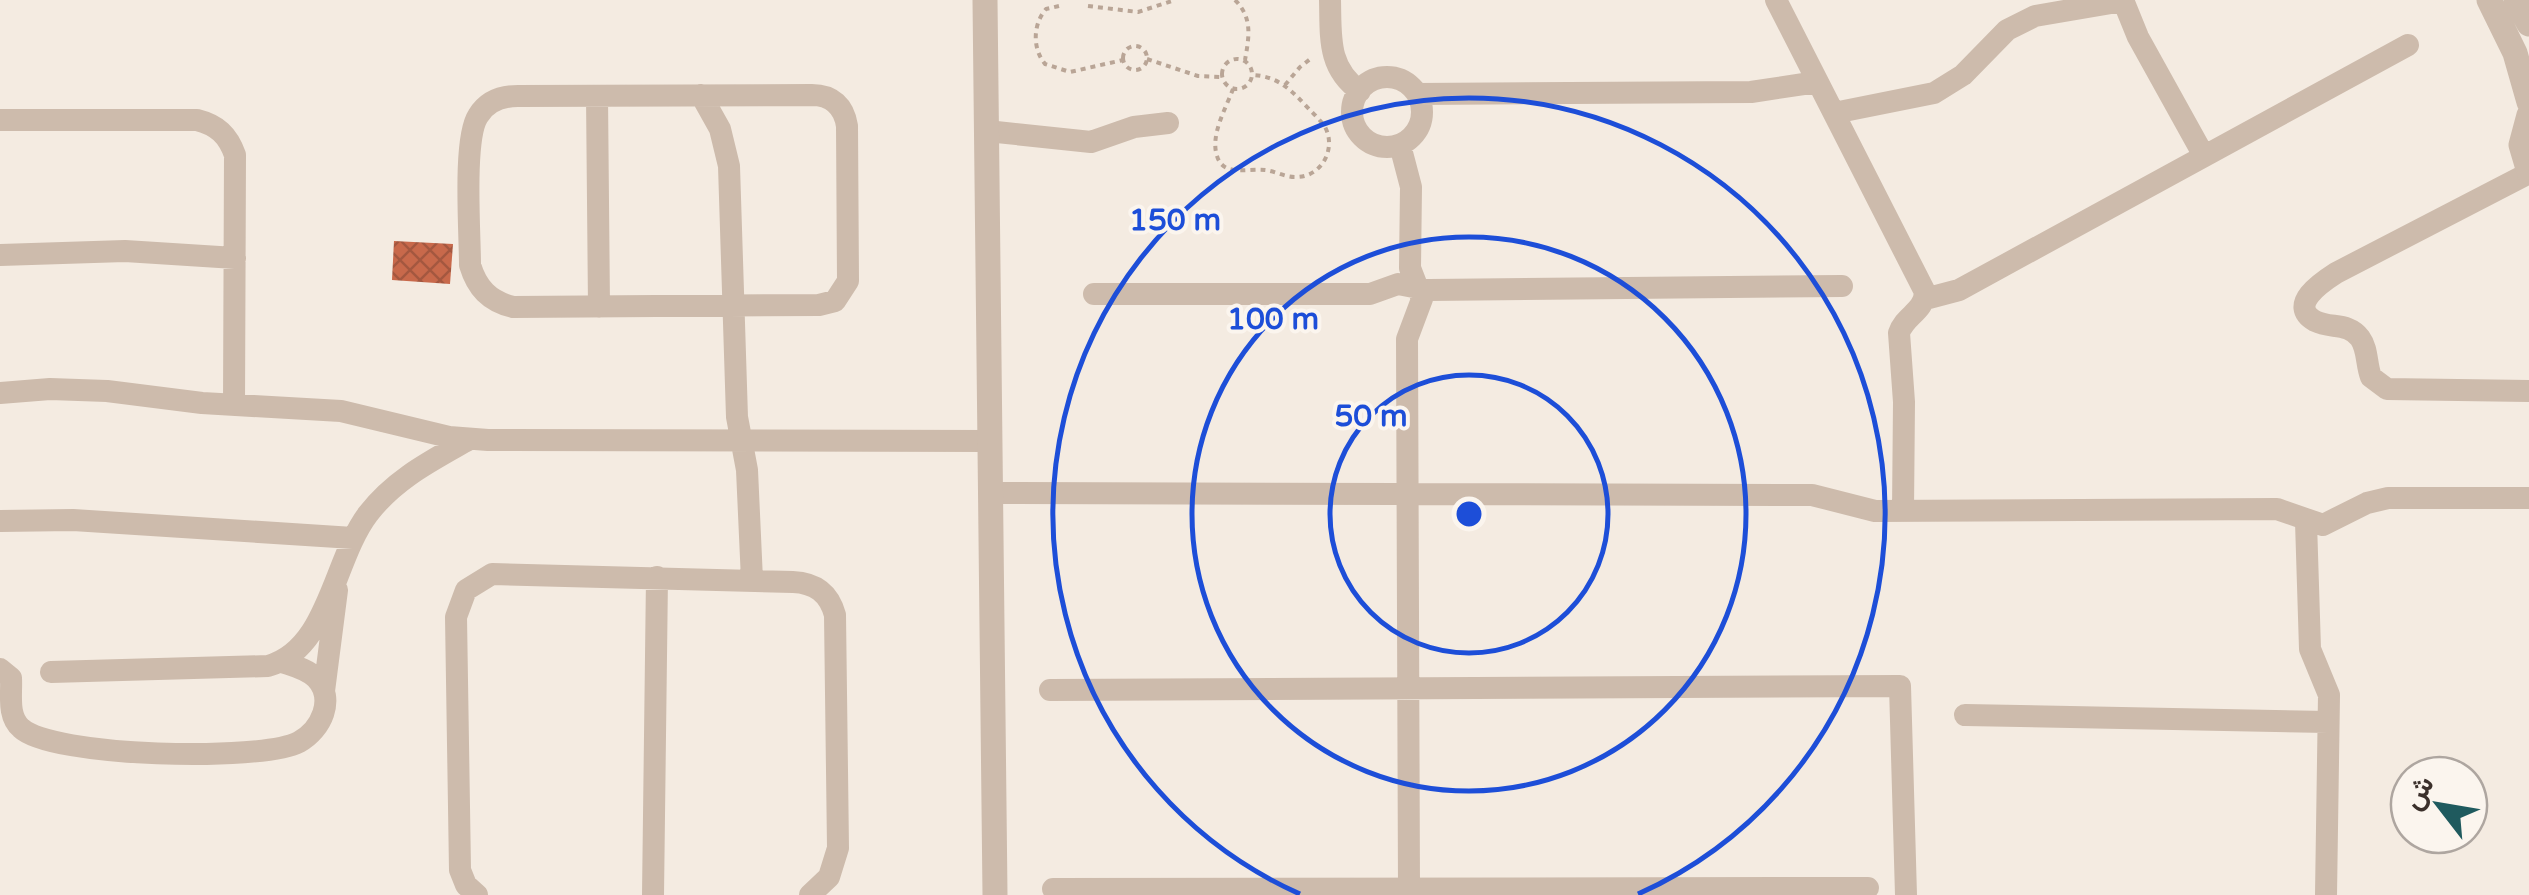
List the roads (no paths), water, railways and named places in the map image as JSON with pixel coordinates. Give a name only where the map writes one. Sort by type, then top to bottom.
[{"type":"street","points":[[985,0],[995,895]]},
{"type":"street","points":[[1330,0],[1331,50],[1344,78],[1360,91]]},
{"type":"street","points":[[1776,0],[1922,285],[1924,299],[1918,311],[1903,322],[1899,333],[1904,402],[1903,511]]},
{"type":"street","points":[[2488,0],[2515,53],[2529,102]]},
{"type":"street","points":[[2516,0],[2529,24]]},
{"type":"street","points":[[1834,114],[1934,94],[1963,75],[2008,30],[2035,16],[2123,1],[2138,37],[2204,156]]},
{"type":"street","points":[[1924,299],[1959,290],[2408,45]]},
{"type":"street","points":[[1373,80],[1405,82],[1417,94],[1422,119],[1414,135],[1400,145],[1373,144],[1359,133],[1352,108],[1360,91],[1373,80]]},
{"type":"street","points":[[1417,94],[1751,92],[1817,82]]},
{"type":"street","points":[[701,95],[720,129],[729,166],[737,417],[748,470],[752,580]]},
{"type":"street","points":[[820,95],[839,106],[847,126],[848,281],[841,296],[819,305],[513,307],[500,304],[480,288],[470,264],[471,136],[481,110],[508,96],[597,96],[820,95]]},
{"type":"street","points":[[597,96],[599,307]]},
{"type":"street","points":[[2529,115],[2521,145],[2529,172],[2336,273],[2311,290],[2305,301],[2307,313],[2316,321],[2357,334],[2366,350],[2371,377],[2388,390],[2529,391]]},
{"type":"street","points":[[0,120],[197,120],[225,135],[235,155],[234,405]]},
{"type":"street","points":[[987,130],[1091,142],[1134,127],[1168,122]]},
{"type":"street","points":[[1400,145],[1410,187],[1410,268],[1421,305],[1407,339],[1409,888]]},
{"type":"street","points":[[0,256],[125,251],[235,258]]},
{"type":"street","points":[[1094,294],[1370,294],[1398,284],[1418,289],[1842,286]]},
{"type":"street","points":[[0,393],[107,391],[234,405],[341,411],[468,440],[991,440]]},
{"type":"street","points":[[51,672],[268,666],[282,662],[307,641],[364,519],[393,486],[468,440]]},
{"type":"street","points":[[991,494],[1812,495],[1864,510],[2277,509],[2306,522],[2331,523],[2388,498],[2529,498]]},
{"type":"street","points":[[0,521],[73,520],[353,538]]},
{"type":"street","points":[[2306,522],[2310,648],[2329,695],[2326,895]]},
{"type":"street","points":[[0,669],[11,678],[12,710],[21,729],[56,742],[112,751],[232,752],[287,747],[308,736],[320,722],[326,699],[338,573]]},
{"type":"street","points":[[477,895],[462,878],[459,861],[456,617],[461,598],[473,583],[492,574],[752,580],[813,585],[828,598],[835,615],[838,848],[828,877],[810,895]]},
{"type":"street","points":[[653,895],[658,577]]},
{"type":"street","points":[[282,662],[309,672],[324,691]]},
{"type":"street","points":[[1050,690],[1900,686],[1906,895]]},
{"type":"street","points":[[1966,715],[2328,722]]},
{"type":"street","points":[[1054,889],[1868,888]]}]
